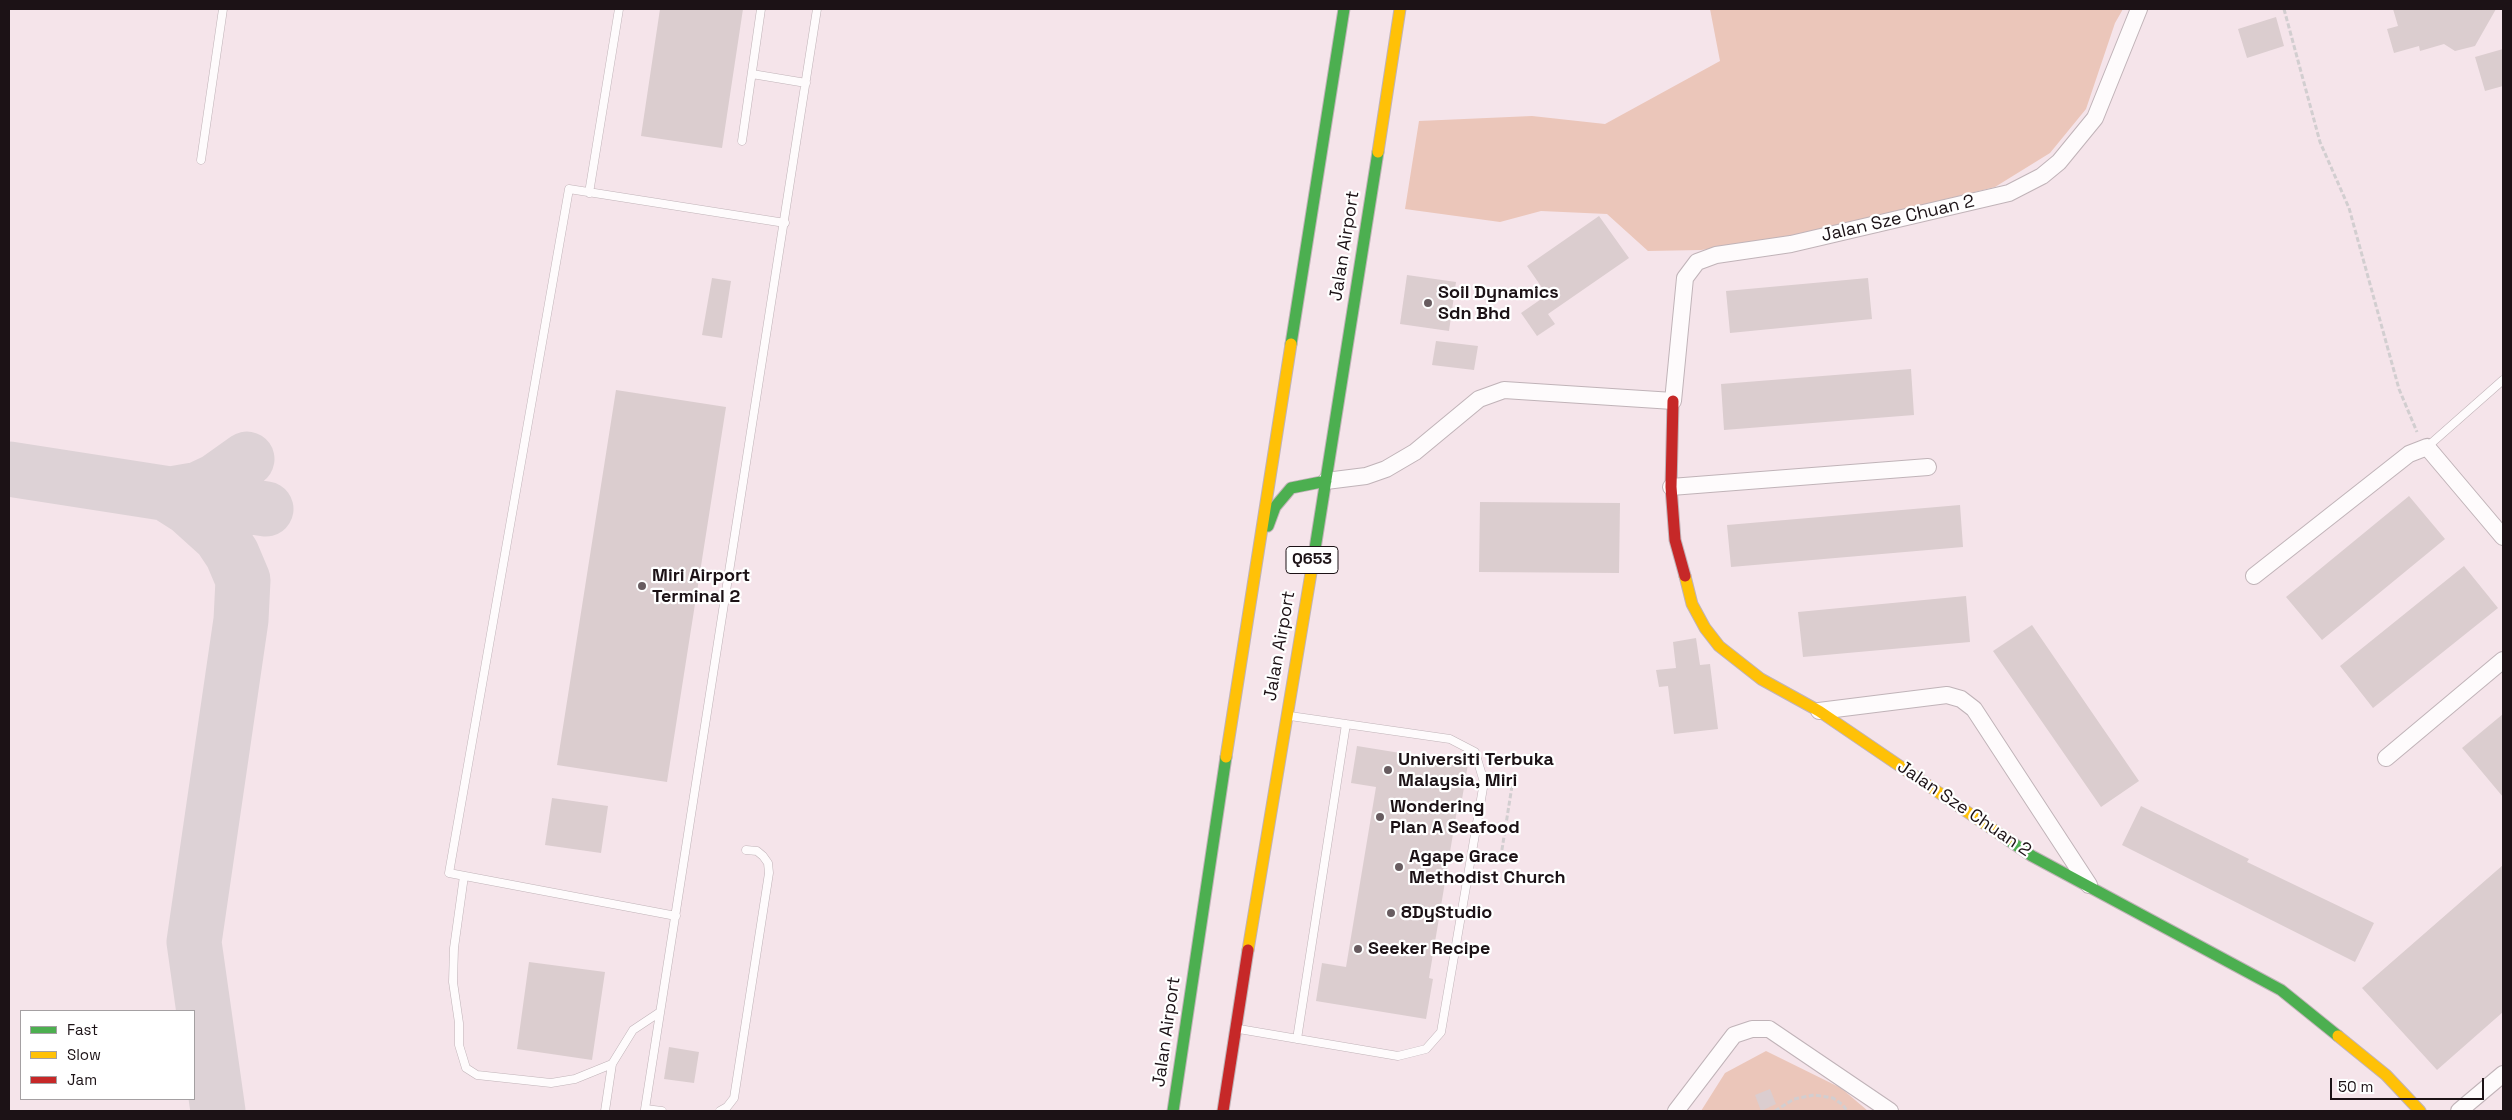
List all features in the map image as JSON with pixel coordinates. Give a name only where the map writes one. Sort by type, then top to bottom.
[{"type":"main road","name":"Jalan Airport","points":[[1173,1111],[1256,562],[1344,9]]},
{"type":"main road","name":"Jalan Airport","points":[[1223,1111],[1238,1029],[1285,716],[1326,481],[1400,9]]},
{"type":"main road","name":"Jalan Sze Chuan 2","points":[[1673,401],[1671,487],[1675,540],[1692,604],[1705,628],[1719,646],[1761,678],[1819,711],[2032,856],[2089,884],[2280,990],[2386,1075],[2420,1111]]},
{"type":"main road","points":[[1256,562],[1275,507],[1291,488],[1326,481]]},
{"type":"street","name":"Jalan Sze Chuan 2","points":[[1673,401],[1686,278],[1698,262],[1716,255],[1791,244],[2009,192],[2042,176],[2059,162],[2095,118],[2139,9]]},
{"type":"street","points":[[1326,481],[1366,476],[1386,469],[1415,452],[1479,399],[1504,390],[1673,401]]},
{"type":"street","points":[[2254,576],[2409,454],[2426,447],[2503,537]]},
{"type":"street","points":[[1671,487],[1928,466]]},
{"type":"street","points":[[2386,758],[2503,660]]},
{"type":"street","points":[[1819,711],[1947,695],[1961,699],[1974,709],[2089,884]]},
{"type":"street","points":[[1676,1111],[1734,1035],[1752,1028],[1769,1030],[1890,1111]]},
{"type":"street","points":[[2459,1111],[2503,1074]]},
{"type":"lane","points":[[201,160],[223,9]]},
{"type":"lane","points":[[589,193],[619,9]]},
{"type":"lane","points":[[742,141],[761,9]]},
{"type":"lane","points":[[662,1111],[645,1110],[818,9]]},
{"type":"lane","points":[[752,74],[806,83]]},
{"type":"lane","points":[[676,916],[449,873],[568,189],[785,223]]},
{"type":"lane","points":[[2426,447],[2503,380]]},
{"type":"lane","points":[[1238,1029],[1398,1056],[1426,1049],[1441,1032],[1484,782],[1475,752],[1450,739],[1285,716]]},
{"type":"lane","points":[[1297,1039],[1346,724]]},
{"type":"lane","points":[[720,1111],[727,1107],[734,1098],[769,874],[768,863],[764,856],[757,851],[746,850]]},
{"type":"lane","points":[[464,876],[454,948],[453,982],[459,1024],[459,1045],[466,1068],[477,1074],[551,1083],[581,1077],[612,1064]]},
{"type":"lane","points":[[605,1111],[612,1064],[633,1030],[660,1012]]},
{"type":"path","points":[[2284,9],[2320,142],[2350,208],[2399,389],[2412,424],[2426,447]]},
{"type":"path","points":[[1484,782],[1512,786],[1500,862]]},
{"type":"path","points":[[1775,1111],[1794,1099],[1814,1095],[1833,1098],[1843,1105],[1847,1111]]},
{"type":"shaded area","points":[[1710,9],[2123,9],[2115,23],[2086,109],[2050,153],[1995,187],[1788,238],[1701,250],[1648,251],[1607,214],[1541,211],[1500,222],[1405,209],[1419,121],[1532,116],[1605,124],[1720,61]]},
{"type":"shaded area","points":[[1766,1051],[1841,1088],[1868,1111],[1701,1111],[1725,1073]]},
{"type":"building","points":[[660,9],[743,9],[722,148],[641,136]]},
{"type":"building","points":[[2393,9],[2496,9],[2475,46],[2455,51],[2444,44],[2420,51],[2419,46],[2394,53],[2387,29],[2398,26]]},
{"type":"building","points":[[2276,17],[2284,46],[2247,58],[2238,29]]},
{"type":"building","points":[[2503,49],[2503,86],[2485,91],[2475,57]]},
{"type":"building","points":[[1599,216],[1629,258],[1548,314],[1555,324],[1537,336],[1521,313],[1547,295],[1527,266]]},
{"type":"building","name":"Soil Dynamics Sdn Bhd","points":[[1407,275],[1456,282],[1449,331],[1400,324]]},
{"type":"building","points":[[712,278],[731,281],[722,338],[702,335]]},
{"type":"building","points":[[1868,278],[1872,319],[1730,333],[1726,291]]},
{"type":"building","points":[[1436,341],[1478,346],[1474,370],[1432,365]]},
{"type":"building","points":[[1911,369],[1914,415],[1724,430],[1721,384]]},
{"type":"building","name":"Miri Airport Terminal 2","points":[[616,390],[726,407],[667,782],[557,765]]},
{"type":"building","points":[[2409,496],[2445,539],[2322,640],[2286,597]]},
{"type":"building","points":[[1480,502],[1620,503],[1619,573],[1479,572]]},
{"type":"building","points":[[1960,505],[1963,547],[1731,567],[1727,525]]},
{"type":"building","points":[[2464,566],[2498,608],[2373,708],[2340,666]]},
{"type":"building","points":[[1966,596],[1970,642],[1803,657],[1798,612]]},
{"type":"building","points":[[2032,625],[2139,781],[2101,807],[1993,651]]},
{"type":"building","points":[[1696,638],[1700,665],[1710,664],[1718,729],[1674,734],[1668,686],[1659,687],[1656,670],[1676,668],[1673,642]]},
{"type":"building","points":[[2503,714],[2503,797],[2462,748]]},
{"type":"building","points":[[1357,746],[1468,764],[1461,805],[1458,804],[1429,978],[1433,979],[1426,1019],[1316,1001],[1322,963],[1346,967],[1376,787],[1351,783]]},
{"type":"building","points":[[552,798],[608,806],[601,853],[545,845]]},
{"type":"building","points":[[2141,806],[2249,859],[2247,862],[2374,923],[2355,962],[2122,845]]},
{"type":"building","points":[[2503,865],[2503,1012],[2437,1070],[2362,988]]},
{"type":"building","points":[[529,962],[605,972],[592,1060],[517,1049]]},
{"type":"building","points":[[669,1047],[699,1052],[694,1083],[664,1079]]},
{"type":"building","points":[[1770,1089],[1776,1104],[1761,1111],[1755,1095]]},
{"type":"taxiway","points":[[170,494],[199,489],[216,481],[247,459]]},
{"type":"taxiway","points":[[9,469],[266,509]]},
{"type":"taxiway","points":[[167,494],[189,508],[220,536],[232,554],[243,580],[241,620],[194,942],[218,1111]]},
{"type":"traffic: fast","points":[[1291,344],[1344,9]]},
{"type":"traffic: fast","points":[[1314,555],[1378,152]]},
{"type":"traffic: fast","points":[[1268,526],[1275,507],[1291,488],[1326,481]]},
{"type":"traffic: fast","points":[[1173,1111],[1226,757]]},
{"type":"traffic: fast","points":[[2007,839],[2032,856],[2281,990],[2338,1036]]},
{"type":"traffic: slow","points":[[1378,152],[1400,9]]},
{"type":"traffic: slow","points":[[1226,757],[1291,344]]},
{"type":"traffic: slow","points":[[1248,950],[1314,555]]},
{"type":"traffic: slow","points":[[1685,576],[1692,604],[1705,628],[1719,646],[1761,679],[1819,711],[2007,839]]},
{"type":"traffic: slow","points":[[2338,1036],[2386,1075],[2420,1111]]},
{"type":"traffic: jam","points":[[1673,401],[1671,487],[1675,540],[1685,576]]},
{"type":"traffic: jam","points":[[1223,1111],[1248,950]]},
{"type":"place","name":"Soil Dynamics Sdn Bhd","points":[[1428,303]]},
{"type":"place","name":"Miri Airport Terminal 2","points":[[642,586]]},
{"type":"place","name":"Universiti Terbuka Malaysia, Miri","points":[[1388,770]]},
{"type":"place","name":"Wondering Plan A Seafood","points":[[1380,817]]},
{"type":"place","name":"Agape Grace Methodist Church","points":[[1399,867]]},
{"type":"place","name":"8DyStudio","points":[[1391,913]]},
{"type":"place","name":"Seeker Recipe","points":[[1358,949]]}]
